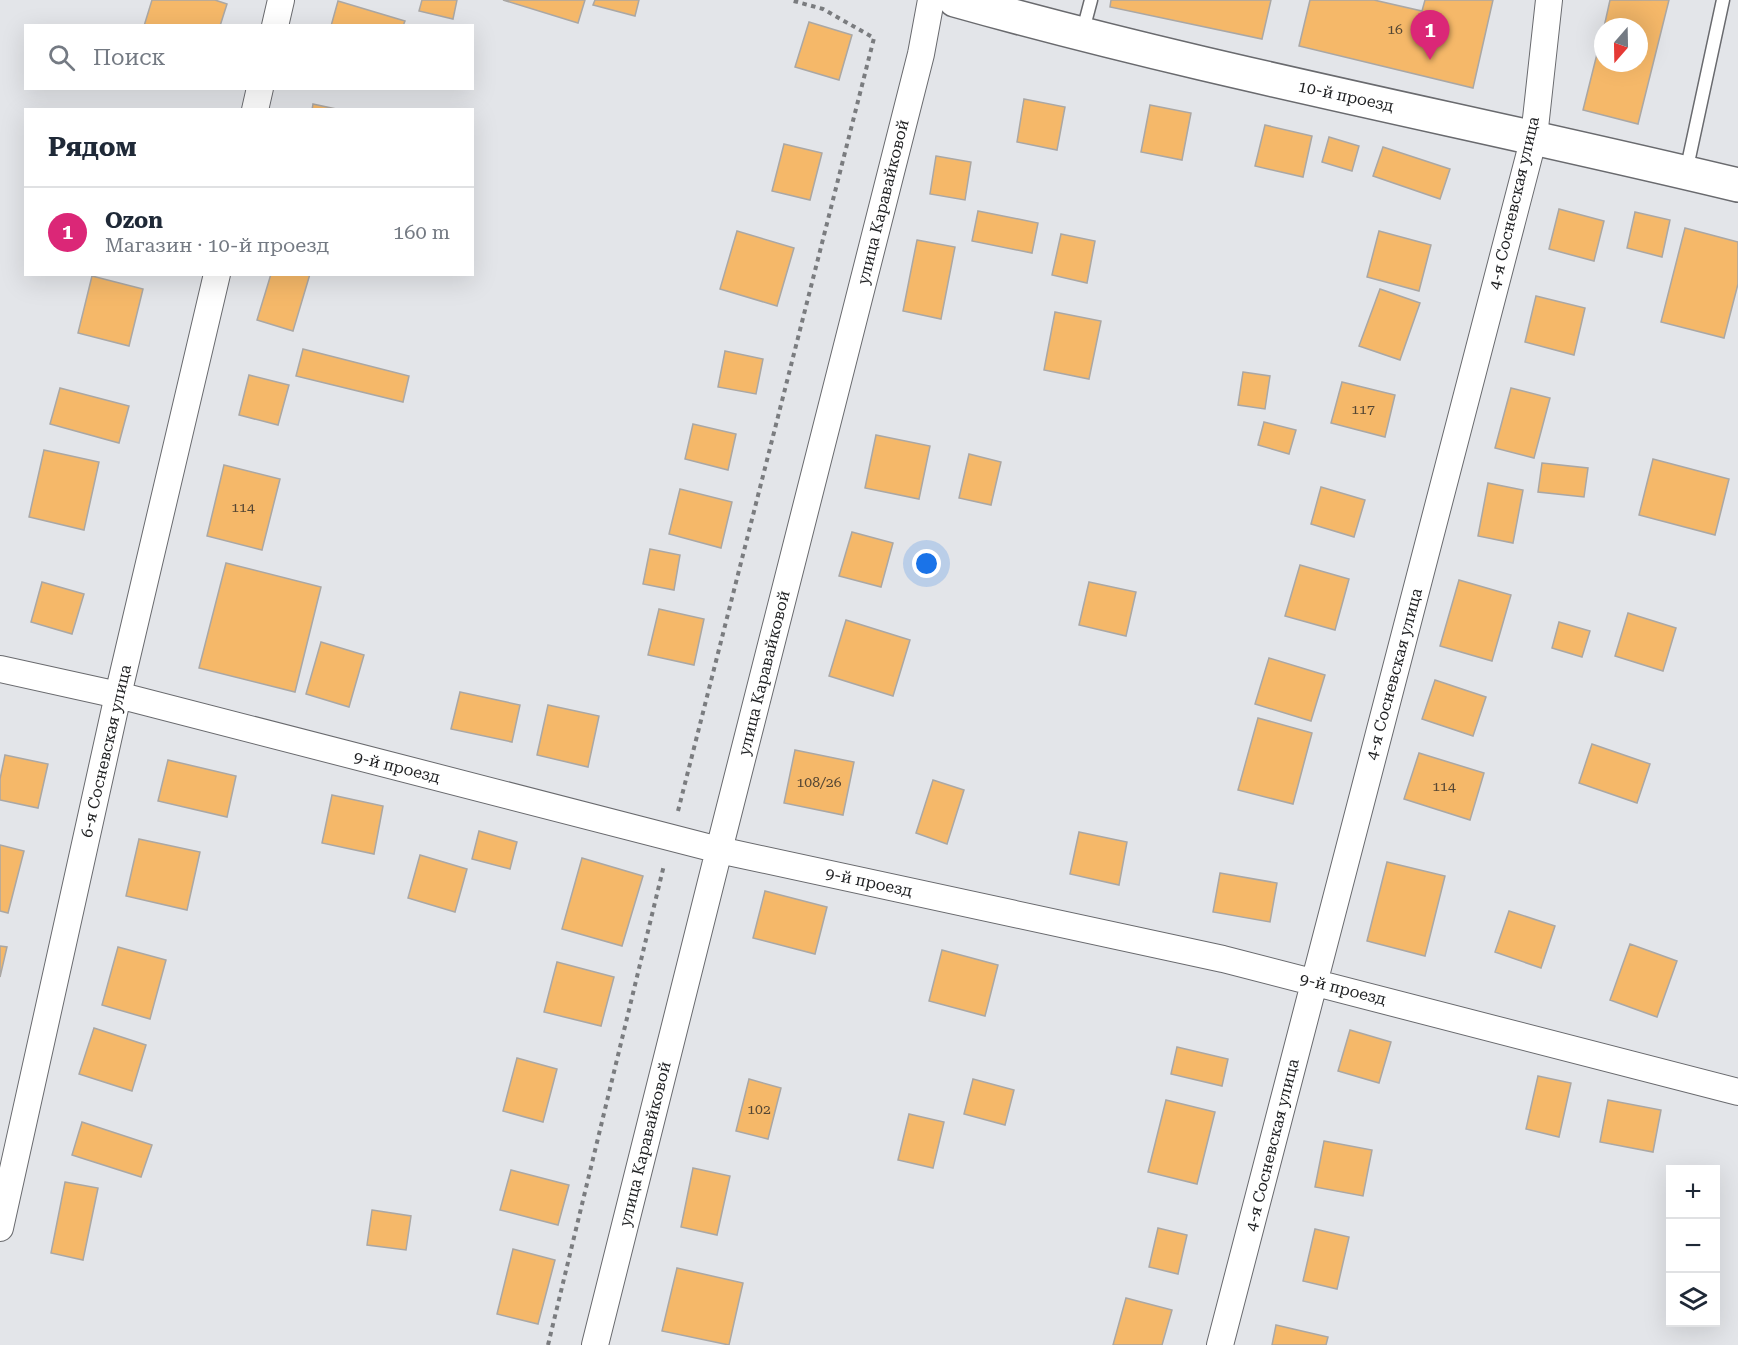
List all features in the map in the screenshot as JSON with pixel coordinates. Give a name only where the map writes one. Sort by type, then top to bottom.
[{"type":"main road","name":"10-й проезд","points":[[955,0],[1199,64],[1533,137],[1738,185]]},
{"type":"street","points":[[275,24],[281,0]]},
{"type":"street","name":"улица Каравайковой","points":[[596,1345],[918,66],[931,0]]},
{"type":"street","name":"4-я Сосневская улица","points":[[1221,1345],[1533,137],[1549,0]]},
{"type":"street","points":[[255,108],[260,90]]},
{"type":"street","name":"6-я Сосневская улица","points":[[0,1228],[117,695],[217,276]]},
{"type":"street","name":"9-й проезд","points":[[0,669],[117,695],[719,850],[1222,959],[1738,1092]]},
{"type":"lane","points":[[1082,34],[1091,0]]},
{"type":"lane","points":[[1686,173],[1723,0]]},
{"type":"path","points":[[548,1345],[671,838],[874,38],[822,9],[790,0]]},
{"type":"building","points":[[152,0],[215,0],[227,4],[221,24],[145,24]]},
{"type":"building","points":[[422,0],[457,0],[453,19],[419,11]]},
{"type":"building","points":[[503,0],[585,0],[578,23]]},
{"type":"building","points":[[595,0],[639,0],[635,16],[593,5]]},
{"type":"building","points":[[1111,0],[1271,0],[1262,39],[1110,7]]},
{"type":"building","points":[[1310,0],[1374,0],[1422,11],[1425,0],[1493,0],[1473,88],[1299,46]]},
{"type":"building","points":[[1610,0],[1669,0],[1638,124],[1583,110],[1594,66],[1594,72],[1648,72],[1648,18],[1606,18]]},
{"type":"building","points":[[338,1],[405,21],[404,24],[332,24]]},
{"type":"building","points":[[809,22],[852,35],[839,80],[795,67]]},
{"type":"building","points":[[1024,99],[1065,107],[1057,150],[1017,142]]},
{"type":"building","points":[[313,104],[332,108],[312,108]]},
{"type":"building","points":[[1150,105],[1191,113],[1182,160],[1141,152]]},
{"type":"building","points":[[1265,125],[1312,136],[1303,177],[1255,166]]},
{"type":"building","points":[[1329,137],[1359,146],[1352,171],[1322,162]]},
{"type":"building","points":[[784,144],[822,153],[810,200],[772,191]]},
{"type":"building","points":[[1383,147],[1450,169],[1440,199],[1373,176]]},
{"type":"building","points":[[936,156],[971,162],[965,200],[930,194]]},
{"type":"building","points":[[1559,209],[1604,221],[1594,261],[1549,249]]},
{"type":"building","points":[[978,211],[1038,223],[1032,253],[972,241]]},
{"type":"building","points":[[1635,212],[1670,220],[1662,257],[1627,248]]},
{"type":"building","points":[[1685,228],[1738,242],[1738,284],[1724,338],[1661,322]]},
{"type":"building","points":[[737,231],[794,248],[777,306],[720,289]]},
{"type":"building","points":[[1379,231],[1431,245],[1419,291],[1367,277]]},
{"type":"building","points":[[1061,234],[1095,241],[1087,283],[1052,275]]},
{"type":"building","points":[[917,240],[955,247],[941,319],[903,311]]},
{"type":"building","points":[[92,276],[143,289],[129,346],[78,333]]},
{"type":"building","points":[[270,276],[309,276],[293,331],[257,320]]},
{"type":"building","points":[[1380,289],[1420,303],[1400,360],[1359,346]]},
{"type":"building","points":[[1536,296],[1585,308],[1574,355],[1525,342]]},
{"type":"building","points":[[1055,312],[1101,321],[1089,379],[1044,370]]},
{"type":"building","points":[[303,349],[409,376],[403,402],[296,376]]},
{"type":"building","points":[[725,351],[763,359],[756,394],[718,387]]},
{"type":"building","points":[[1243,372],[1270,376],[1265,409],[1238,405]]},
{"type":"building","points":[[249,375],[289,385],[278,425],[239,415]]},
{"type":"building","points":[[1342,382],[1395,395],[1385,437],[1331,423]]},
{"type":"building","points":[[60,388],[129,406],[119,443],[50,424]]},
{"type":"building","points":[[1511,388],[1550,398],[1534,458],[1495,448]]},
{"type":"building","points":[[1264,422],[1296,430],[1289,454],[1258,445]]},
{"type":"building","points":[[693,424],[736,434],[728,470],[685,459]]},
{"type":"building","points":[[876,435],[930,446],[919,499],[865,488]]},
{"type":"building","points":[[44,450],[99,462],[84,530],[29,517]]},
{"type":"building","points":[[969,454],[1001,462],[991,505],[959,498]]},
{"type":"building","points":[[1653,459],[1729,479],[1715,535],[1639,515]]},
{"type":"building","points":[[1542,463],[1588,468],[1584,497],[1538,492]]},
{"type":"building","points":[[224,465],[280,479],[262,550],[207,536]]},
{"type":"building","points":[[1488,483],[1523,490],[1513,543],[1478,536]]},
{"type":"building","points":[[1321,487],[1365,500],[1354,537],[1311,524]]},
{"type":"building","points":[[680,489],[732,502],[721,548],[669,534]]},
{"type":"building","points":[[852,532],[893,543],[881,587],[839,576]]},
{"type":"building","points":[[650,549],[680,555],[674,590],[643,584]]},
{"type":"building","points":[[226,563],[321,587],[295,692],[199,668]]},
{"type":"building","points":[[1300,565],[1349,579],[1335,630],[1285,616]]},
{"type":"building","points":[[1459,580],[1511,595],[1492,661],[1440,646]]},
{"type":"building","points":[[42,582],[84,594],[72,634],[31,622]]},
{"type":"building","points":[[1089,582],[1136,592],[1126,636],[1079,625]]},
{"type":"building","points":[[659,609],[704,619],[694,665],[648,655]]},
{"type":"building","points":[[1628,613],[1676,628],[1663,671],[1615,656]]},
{"type":"building","points":[[846,620],[910,640],[893,696],[829,676]]},
{"type":"building","points":[[1559,622],[1590,631],[1582,657],[1552,648]]},
{"type":"building","points":[[321,642],[364,655],[349,707],[306,694]]},
{"type":"building","points":[[1269,658],[1325,675],[1311,721],[1255,704]]},
{"type":"building","points":[[1435,680],[1486,697],[1473,736],[1422,719]]},
{"type":"building","points":[[460,692],[520,705],[512,742],[451,729]]},
{"type":"building","points":[[548,705],[599,716],[588,767],[537,755]]},
{"type":"building","points":[[1258,718],[1312,733],[1293,804],[1238,790]]},
{"type":"building","points":[[1592,744],[1650,764],[1637,803],[1579,783]]},
{"type":"building","points":[[795,750],[854,762],[843,815],[784,803]]},
{"type":"building","points":[[1419,753],[1484,773],[1470,820],[1404,799]]},
{"type":"building","points":[[5,755],[48,764],[38,808],[0,800],[0,779]]},
{"type":"building","points":[[168,760],[236,776],[227,817],[158,801]]},
{"type":"building","points":[[933,780],[964,790],[947,844],[916,833]]},
{"type":"building","points":[[332,795],[383,806],[374,854],[322,843]]},
{"type":"building","points":[[479,831],[517,842],[510,869],[472,859]]},
{"type":"building","points":[[1079,832],[1127,842],[1119,885],[1070,874]]},
{"type":"building","points":[[139,839],[200,852],[187,910],[126,896]]},
{"type":"building","points":[[0,845],[24,851],[8,913],[0,911]]},
{"type":"building","points":[[420,855],[467,869],[455,912],[408,898]]},
{"type":"building","points":[[582,858],[643,876],[622,946],[562,929]]},
{"type":"building","points":[[1387,862],[1445,876],[1425,956],[1367,941]]},
{"type":"building","points":[[1220,873],[1277,883],[1270,922],[1213,912]]},
{"type":"building","points":[[765,891],[827,907],[815,954],[753,938]]},
{"type":"building","points":[[1509,911],[1555,926],[1541,968],[1495,952]]},
{"type":"building","points":[[1630,944],[1677,961],[1657,1017],[1610,1000]]},
{"type":"building","points":[[0,946],[7,947],[0,977]]},
{"type":"building","points":[[118,947],[166,960],[150,1019],[102,1005]]},
{"type":"building","points":[[942,950],[998,965],[985,1016],[929,1001]]},
{"type":"building","points":[[557,962],[614,977],[601,1026],[544,1012]]},
{"type":"building","points":[[94,1028],[146,1045],[132,1091],[79,1074]]},
{"type":"building","points":[[1350,1030],[1391,1042],[1379,1083],[1338,1071]]},
{"type":"building","points":[[1177,1047],[1228,1059],[1222,1086],[1171,1074]]},
{"type":"building","points":[[517,1058],[557,1069],[543,1122],[503,1111]]},
{"type":"building","points":[[1538,1076],[1571,1083],[1559,1137],[1526,1129]]},
{"type":"building","points":[[749,1079],[781,1088],[768,1139],[736,1131]]},
{"type":"building","points":[[973,1079],[1014,1090],[1005,1125],[964,1114]]},
{"type":"building","points":[[1166,1100],[1215,1112],[1197,1184],[1148,1172]]},
{"type":"building","points":[[1608,1100],[1661,1110],[1653,1152],[1600,1142]]},
{"type":"building","points":[[909,1114],[944,1122],[933,1168],[898,1160]]},
{"type":"building","points":[[82,1122],[152,1145],[141,1177],[72,1155]]},
{"type":"building","points":[[1324,1141],[1372,1150],[1363,1196],[1315,1187]]},
{"type":"building","points":[[693,1168],[730,1176],[717,1235],[681,1227]]},
{"type":"building","points":[[511,1170],[569,1185],[558,1225],[500,1210]]},
{"type":"building","points":[[65,1182],[98,1188],[83,1260],[51,1253]]},
{"type":"building","points":[[372,1210],[411,1216],[406,1250],[367,1245]]},
{"type":"building","points":[[1158,1228],[1187,1235],[1178,1274],[1149,1267]]},
{"type":"building","points":[[1315,1229],[1349,1237],[1337,1289],[1303,1281]]},
{"type":"building","points":[[513,1249],[555,1260],[538,1324],[497,1314]]},
{"type":"building","points":[[677,1268],[743,1283],[729,1345],[662,1331]]},
{"type":"building","points":[[1126,1298],[1172,1310],[1162,1345],[1113,1345]]},
{"type":"building","points":[[1276,1325],[1328,1337],[1326,1345],[1272,1345]]},
{"type":"place","name":"Ozon","points":[[1430,60]]}]
